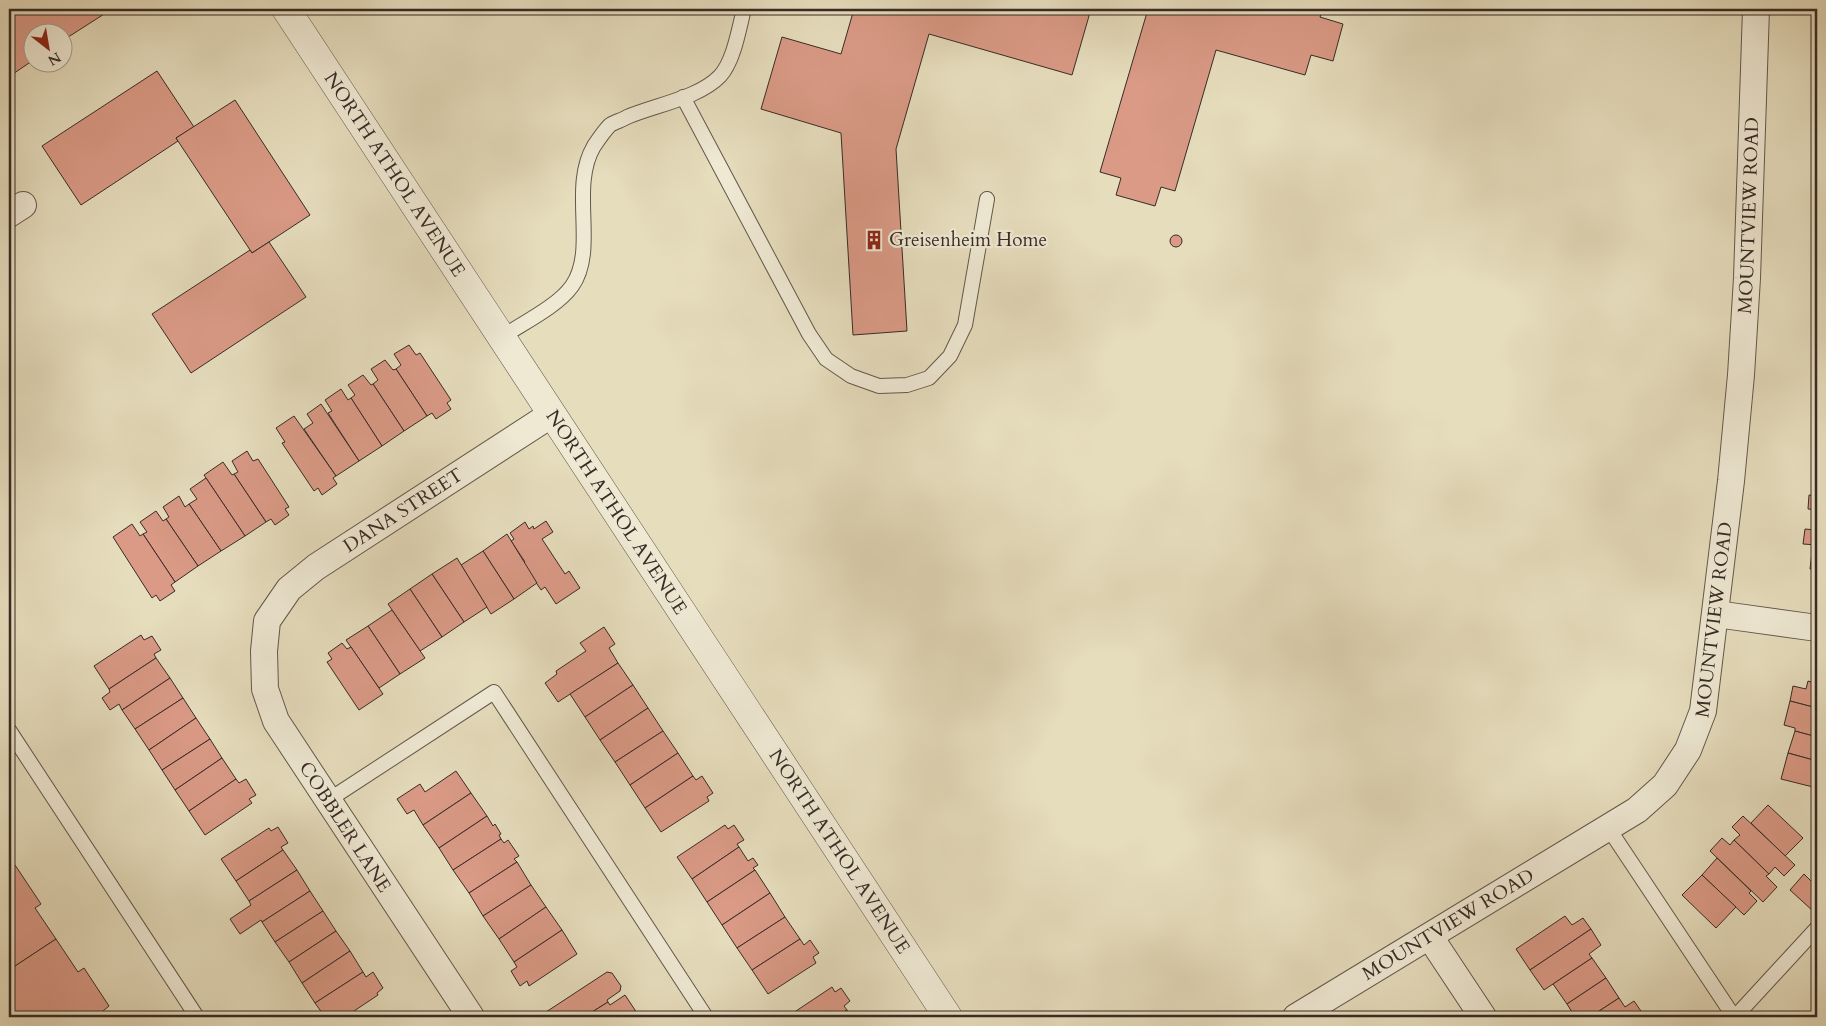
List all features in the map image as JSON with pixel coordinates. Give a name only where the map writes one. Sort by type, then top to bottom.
[{"type":"street","name":"NORTH ATHOL AVENUE","points":[[286,9],[948,1017]]},
{"type":"street","name":"MOUNTVIEW ROAD","points":[[1296,1017],[1609,829],[1637,810],[1665,785],[1688,750],[1703,711],[1731,481],[1741,374],[1747,278],[1756,9]]},
{"type":"street","name":"DANA STREET","points":[[267,621],[289,589],[316,567],[552,414]]},
{"type":"street","points":[[1716,614],[1817,628]]},
{"type":"street","name":"COBBLER LANE","points":[[267,621],[264,651],[265,689],[276,721],[471,1017]]},
{"type":"street","points":[[1430,937],[1483,1017]]},
{"type":"lane","points":[[502,337],[556,302],[573,285],[581,265],[584,242],[582,195],[584,168],[594,146],[611,125],[705,88],[721,75],[732,55],[744,9]]},
{"type":"lane","points":[[683,97],[809,334],[826,360],[851,376],[879,386],[907,385],[929,378],[950,356],[965,325],[987,199]]},
{"type":"lane","points":[[327,801],[494,692],[706,1017]]},
{"type":"lane","points":[[9,730],[197,1017]]},
{"type":"lane","points":[[1609,829],[1734,1017],[1817,928]]},
{"type":"building","points":[[9,9],[112,9],[72,35],[72,22],[22,22],[22,68],[10,76]]},
{"type":"building","name":"Greisenheim Home","points":[[854,9],[1091,9],[1072,75],[929,34],[896,149],[907,331],[853,335],[841,133],[761,109],[782,37],[841,54]]},
{"type":"building","points":[[1148,9],[1323,9],[1320,17],[1343,24],[1333,61],[1311,55],[1305,75],[1216,50],[1175,191],[1161,187],[1155,206],[1116,195],[1121,178],[1100,172]]},
{"type":"building","points":[[157,71],[194,127],[176,138],[178,141],[81,205],[42,146]]},
{"type":"building","points":[[9,73],[15,81],[9,85]]},
{"type":"building","points":[[235,100],[310,215],[252,253],[176,138]]},
{"type":"building","points":[[1174,235],[1178,235],[1182,241],[1178,247],[1174,247],[1170,243],[1170,239]]},
{"type":"building","points":[[269,242],[306,297],[191,373],[152,314],[250,250],[252,253]]},
{"type":"building","points":[[409,345],[416,355],[420,353],[451,400],[447,403],[451,409],[436,419],[432,413],[427,416],[396,369],[401,365],[394,354]]},
{"type":"building","points":[[385,360],[393,370],[396,369],[427,416],[404,431],[373,384],[378,380],[371,369]]},
{"type":"building","points":[[363,375],[371,385],[373,384],[404,431],[382,446],[351,398],[355,395],[348,385]]},
{"type":"building","points":[[341,389],[348,400],[351,398],[382,446],[359,461],[328,413],[332,411],[325,400]]},
{"type":"building","points":[[321,404],[359,461],[336,476],[304,429],[313,423],[307,414]]},
{"type":"building","points":[[294,416],[336,476],[333,478],[337,484],[322,495],[318,488],[314,491],[282,443],[285,442],[276,428]]},
{"type":"building","points":[[1816,424],[1817,446],[1814,446]]},
{"type":"building","points":[[1814,446],[1817,446],[1817,463],[1812,462]]},
{"type":"building","points":[[247,451],[253,461],[258,459],[289,507],[285,509],[289,515],[275,525],[271,519],[266,522],[234,474],[238,472],[232,461]]},
{"type":"building","points":[[223,462],[232,475],[234,474],[266,522],[245,536],[204,475]]},
{"type":"building","points":[[206,478],[245,536],[221,551],[189,504],[197,499],[190,489]]},
{"type":"building","points":[[1809,495],[1817,496],[1817,510],[1808,509]]},
{"type":"building","points":[[179,496],[185,507],[189,504],[221,551],[198,566],[166,519],[169,517],[163,507]]},
{"type":"building","points":[[156,511],[163,521],[166,519],[198,566],[175,582],[143,534],[147,532],[140,522]]},
{"type":"building","points":[[1817,520],[1817,545],[1803,544],[1805,529],[1816,530]]},
{"type":"building","points":[[546,521],[553,532],[542,539],[565,574],[569,571],[580,588],[556,604],[545,587],[541,590],[523,563],[525,562],[511,541],[514,539],[510,533],[525,522],[529,529],[533,526],[534,529]]},
{"type":"building","points":[[132,524],[140,536],[143,534],[175,582],[171,585],[175,591],[160,601],[156,595],[152,598],[113,537]]},
{"type":"building","points":[[507,534],[537,583],[514,599],[483,551]]},
{"type":"building","points":[[1813,544],[1817,545],[1817,570],[1810,569]]},
{"type":"building","points":[[483,551],[514,599],[491,614],[461,565]]},
{"type":"building","points":[[457,558],[487,607],[464,622],[432,574]]},
{"type":"building","points":[[432,574],[464,622],[442,637],[410,589]]},
{"type":"building","points":[[410,589],[442,637],[420,651],[388,604]]},
{"type":"building","points":[[392,610],[425,658],[400,674],[368,626]]},
{"type":"building","points":[[368,626],[400,674],[379,688],[346,640]]},
{"type":"building","points":[[604,627],[615,644],[609,648],[618,663],[558,702],[545,683],[557,674],[556,671],[586,651],[580,643]]},
{"type":"building","points":[[141,635],[144,640],[152,636],[161,650],[154,654],[156,658],[109,689],[94,666]]},
{"type":"building","points":[[342,643],[347,649],[351,647],[383,694],[359,710],[327,662],[332,659],[328,653]]},
{"type":"building","points":[[156,658],[170,678],[122,710],[119,704],[110,710],[102,698],[110,692],[109,689]]},
{"type":"building","points":[[618,663],[633,685],[585,717],[570,694]]},
{"type":"building","points":[[170,678],[183,698],[135,729],[122,710]]},
{"type":"building","points":[[1808,681],[1817,684],[1817,708],[1790,701],[1793,686],[1806,689]]},
{"type":"building","points":[[633,685],[648,708],[600,740],[585,717]]},
{"type":"building","points":[[183,698],[196,718],[149,750],[135,729]]},
{"type":"building","points":[[1790,701],[1817,708],[1817,737],[1795,731],[1795,728],[1784,725]]},
{"type":"building","points":[[648,708],[663,731],[615,762],[600,740]]},
{"type":"building","points":[[196,718],[210,739],[162,770],[149,750]]},
{"type":"building","points":[[663,731],[678,753],[630,785],[615,762]]},
{"type":"building","points":[[1795,731],[1817,737],[1817,761],[1788,753]]},
{"type":"building","points":[[210,739],[222,758],[175,790],[162,770]]},
{"type":"building","points":[[678,753],[693,776],[645,808],[630,785]]},
{"type":"building","points":[[1788,753],[1817,761],[1817,788],[1781,779]]},
{"type":"building","points":[[222,758],[236,779],[189,811],[175,790]]},
{"type":"building","points":[[456,771],[471,793],[423,825],[414,810],[407,814],[397,799],[420,784],[425,792]]},
{"type":"building","points":[[693,776],[696,780],[702,776],[713,793],[707,797],[709,801],[661,832],[645,808]]},
{"type":"building","points":[[236,779],[239,783],[246,779],[256,795],[249,799],[252,803],[205,835],[189,811]]},
{"type":"building","points":[[471,793],[487,816],[439,848],[423,825]]},
{"type":"building","points":[[1768,805],[1803,838],[1785,856],[1751,823]]},
{"type":"building","points":[[487,816],[493,826],[495,824],[501,834],[499,835],[501,839],[453,870],[439,848]]},
{"type":"building","points":[[1743,816],[1795,865],[1784,876],[1775,867],[1769,874],[1734,840],[1740,835],[1732,827]]},
{"type":"building","points":[[725,825],[728,829],[734,825],[744,840],[737,844],[739,847],[692,879],[677,857]]},
{"type":"building","points":[[278,827],[288,843],[281,847],[283,850],[236,881],[221,859],[269,828],[271,831]]},
{"type":"building","points":[[1722,838],[1730,845],[1734,840],[1769,874],[1766,876],[1777,887],[1763,902],[1710,851]]},
{"type":"building","points":[[501,839],[504,843],[508,840],[519,856],[514,859],[517,862],[469,893],[453,870]]},
{"type":"building","points":[[739,847],[748,861],[753,858],[758,865],[753,868],[755,870],[707,902],[692,879]]},
{"type":"building","points":[[283,850],[297,870],[249,901],[236,881]]},
{"type":"building","points":[[1717,858],[1751,891],[1749,893],[1757,901],[1744,915],[1702,875]]},
{"type":"building","points":[[517,862],[531,885],[483,916],[469,893]]},
{"type":"building","points":[[15,865],[41,904],[35,908],[56,939],[9,970],[9,868]]},
{"type":"building","points":[[297,870],[310,891],[240,934],[230,919],[251,905],[249,901]]},
{"type":"building","points":[[755,870],[770,893],[722,925],[707,902]]},
{"type":"building","points":[[1804,874],[1817,887],[1817,907],[1813,911],[1790,890]]},
{"type":"building","points":[[1702,875],[1736,907],[1716,928],[1682,895]]},
{"type":"building","points":[[531,885],[546,907],[499,939],[483,916]]},
{"type":"building","points":[[310,891],[323,911],[275,942],[262,922]]},
{"type":"building","points":[[770,893],[785,917],[737,948],[722,925]]},
{"type":"building","points":[[546,907],[562,930],[514,962],[499,939]]},
{"type":"building","points":[[323,911],[336,931],[289,962],[275,942]]},
{"type":"building","points":[[1565,916],[1572,925],[1583,918],[1591,929],[1530,970],[1516,949]]},
{"type":"building","points":[[785,917],[800,939],[752,970],[737,948]]},
{"type":"building","points":[[1591,929],[1601,945],[1589,954],[1592,958],[1544,990],[1530,970]]},
{"type":"building","points":[[562,930],[577,954],[529,986],[527,981],[520,986],[511,971],[517,967],[514,962]]},
{"type":"building","points":[[336,931],[350,951],[302,983],[289,962]]},
{"type":"building","points":[[56,939],[78,972],[84,968],[109,1006],[103,1011],[108,1017],[9,1017],[9,970]]},
{"type":"building","points":[[800,939],[804,945],[810,940],[819,953],[813,957],[816,963],[768,994],[752,970]]},
{"type":"building","points":[[350,951],[363,972],[315,1003],[302,983]]},
{"type":"building","points":[[1592,958],[1606,978],[1567,1004],[1553,984]]},
{"type":"building","points":[[363,972],[366,977],[373,972],[383,988],[377,993],[378,995],[345,1017],[325,1017],[315,1003]]},
{"type":"building","points":[[607,972],[612,973],[621,986],[620,991],[607,1000],[608,1002],[584,1017],[544,1017],[548,1015],[546,1012]]},
{"type":"building","points":[[1606,978],[1619,998],[1590,1017],[1575,1017],[1567,1004]]},
{"type":"building","points":[[832,987],[835,992],[841,988],[850,1001],[844,1006],[847,1010],[835,1017],[787,1017]]},
{"type":"building","points":[[625,995],[637,1013],[631,1017],[584,1017],[608,1002],[610,1005]]},
{"type":"building","points":[[1619,998],[1625,1007],[1634,1001],[1643,1014],[1637,1017],[1590,1017]]},
{"type":"building","points":[[847,1010],[852,1017],[835,1017]]},
{"type":"place","name":"Greisenheim Home","points":[[874,240]]}]
